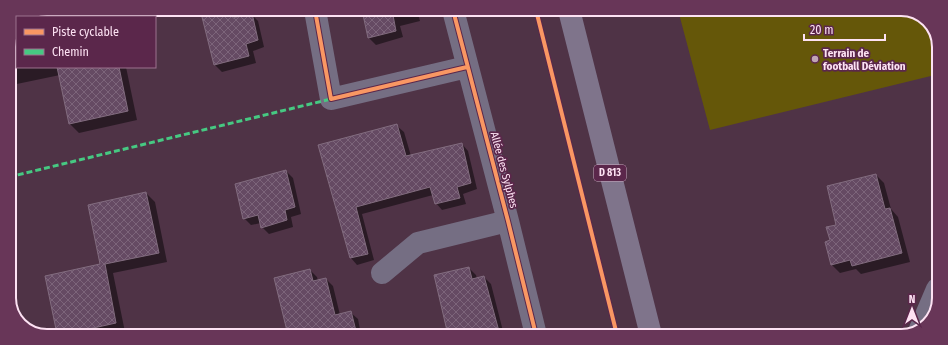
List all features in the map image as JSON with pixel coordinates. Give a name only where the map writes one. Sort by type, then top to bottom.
[{"type":"main road","name":"D 813","points":[[571,16],[649,329]]},
{"type":"street","points":[[316,16],[331,99],[467,67]]},
{"type":"street","name":"Allée des Sylphes","points":[[454,16],[535,329]]},
{"type":"street","name":"Allée des Sylphes","points":[[382,273],[418,243],[508,221]]},
{"type":"street","points":[[925,318],[932,301]]},
{"type":"shaded area","name":"Terrain de football Déviation","points":[[680,16],[901,16],[918,21],[926,28],[930,35],[932,45],[932,76],[710,130]]},
{"type":"building","points":[[202,16],[232,16],[233,18],[241,16],[253,16],[258,40],[246,44],[249,56],[214,65]]},
{"type":"building","points":[[363,16],[393,16],[396,31],[368,38]]},
{"type":"building","points":[[57,68],[119,68],[128,111],[69,124]]},
{"type":"building","points":[[397,124],[406,156],[462,143],[471,183],[457,187],[460,198],[435,204],[430,187],[356,207],[368,254],[350,258],[318,145]]},
{"type":"building","points":[[286,170],[295,207],[285,210],[287,220],[261,228],[258,215],[243,219],[235,184]]},
{"type":"building","points":[[876,174],[885,209],[890,208],[902,253],[852,266],[850,260],[831,265],[825,242],[830,240],[826,227],[836,225],[827,186]]},
{"type":"building","points":[[146,192],[159,253],[105,264],[116,323],[89,329],[56,329],[45,276],[100,264],[88,205]]},
{"type":"building","points":[[469,267],[472,279],[484,276],[498,329],[447,329],[434,275]]},
{"type":"building","points":[[310,269],[313,281],[326,278],[335,315],[351,311],[356,329],[287,329],[274,278]]},
{"type":"marked path","points":[[16,175],[331,99]]},
{"type":"cycle path","points":[[316,16],[331,99],[467,67]]},
{"type":"cycle path","points":[[455,16],[535,329]]},
{"type":"cycle path","points":[[537,16],[616,329]]},
{"type":"place","name":"Terrain de football Déviation","points":[[815,59]]}]
